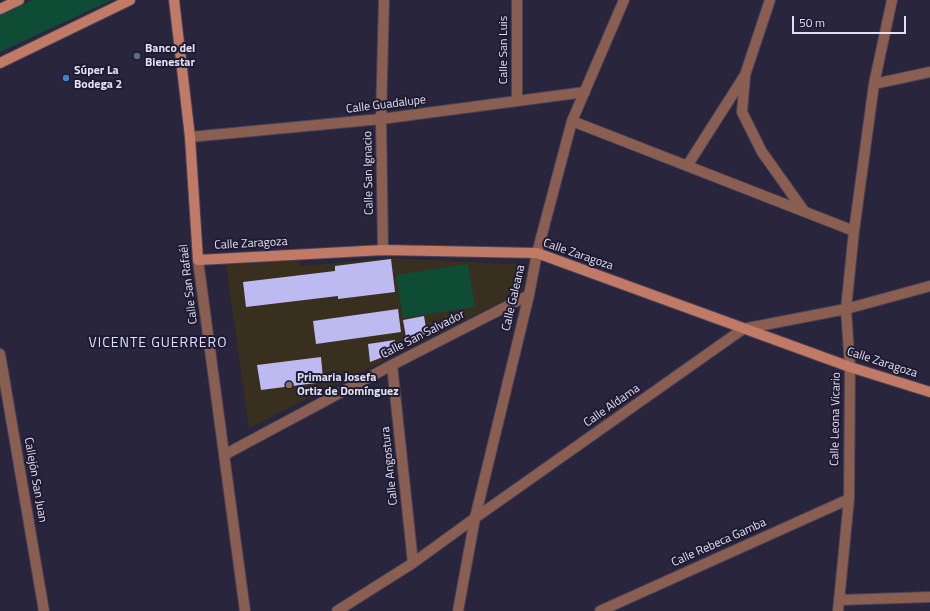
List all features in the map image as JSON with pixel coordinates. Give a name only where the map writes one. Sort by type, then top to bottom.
[{"type":"street","points":[[0,9],[19,0]]},
{"type":"street","points":[[0,63],[130,0]]},
{"type":"street","name":"Calle San Rafaél","points":[[174,0],[190,137],[198,260],[245,611]]},
{"type":"street","name":"Calle San Ignacio","points":[[383,250],[381,119],[384,0]]},
{"type":"street","name":"Calle San Luis","points":[[517,0],[517,101]]},
{"type":"street","name":"Calle Galeana","points":[[458,611],[475,518],[529,295],[537,253],[572,121],[624,0]]},
{"type":"street","points":[[770,0],[745,75],[742,112],[762,152],[804,211]]},
{"type":"street","name":"Calle Leona Vicario","points":[[838,611],[849,499],[850,367],[846,309],[854,231],[874,84],[892,0]]},
{"type":"street","points":[[874,84],[930,72]]},
{"type":"street","points":[[687,166],[745,75]]},
{"type":"street","name":"Calle Guadalupe","points":[[190,137],[381,119],[585,92]]},
{"type":"street","points":[[572,121],[854,231]]},
{"type":"street","name":"Calle Zaragoza","points":[[198,260],[383,250],[537,253],[850,367],[930,392]]},
{"type":"street","name":"Calle Aldama","points":[[337,611],[413,563],[744,329],[846,309],[930,286]]},
{"type":"street","name":"Calle San Salvador","points":[[224,455],[392,365],[529,295]]},
{"type":"street","name":"Callejón San Juan","points":[[0,354],[44,611]]},
{"type":"street","name":"Calle Angostura","points":[[392,365],[413,563]]},
{"type":"street","name":"Calle Rebeca Gamba","points":[[600,611],[849,499]]},
{"type":"street","points":[[839,600],[930,596]]},
{"type":"shaded area","name":"Primaria Josefa Ortiz de Domínguez","points":[[391,258],[526,265],[522,292],[249,428],[226,265],[300,260],[301,266]]},
{"type":"green space","points":[[32,0],[112,0],[0,52],[0,15]]},
{"type":"green space","points":[[468,264],[475,307],[403,318],[396,275]]},
{"type":"building","points":[[391,259],[395,292],[338,299],[338,296],[246,307],[243,282],[335,271],[335,266]]},
{"type":"building","name":"Primaria Josefa Ortiz de Domínguez","points":[[398,309],[401,332],[316,344],[313,321]]},
{"type":"building","name":"Primaria Josefa Ortiz de Domínguez","points":[[424,316],[427,334],[406,337],[403,320]]},
{"type":"building","name":"Primaria Josefa Ortiz de Domínguez","points":[[395,340],[396,352],[370,362],[368,344]]},
{"type":"building","name":"Primaria Josefa Ortiz de Domínguez","points":[[321,357],[323,378],[315,379],[316,383],[261,390],[257,365]]},
{"type":"place","name":"Banco del Bienestar","points":[[137,56]]},
{"type":"place","name":"Súper La Bodega 2","points":[[66,78]]},
{"type":"place","name":"Primaria Josefa Ortiz de Domínguez","points":[[289,385]]},
{"type":"district","name":"VICENTE GUERRERO","points":[[158,344]]}]
